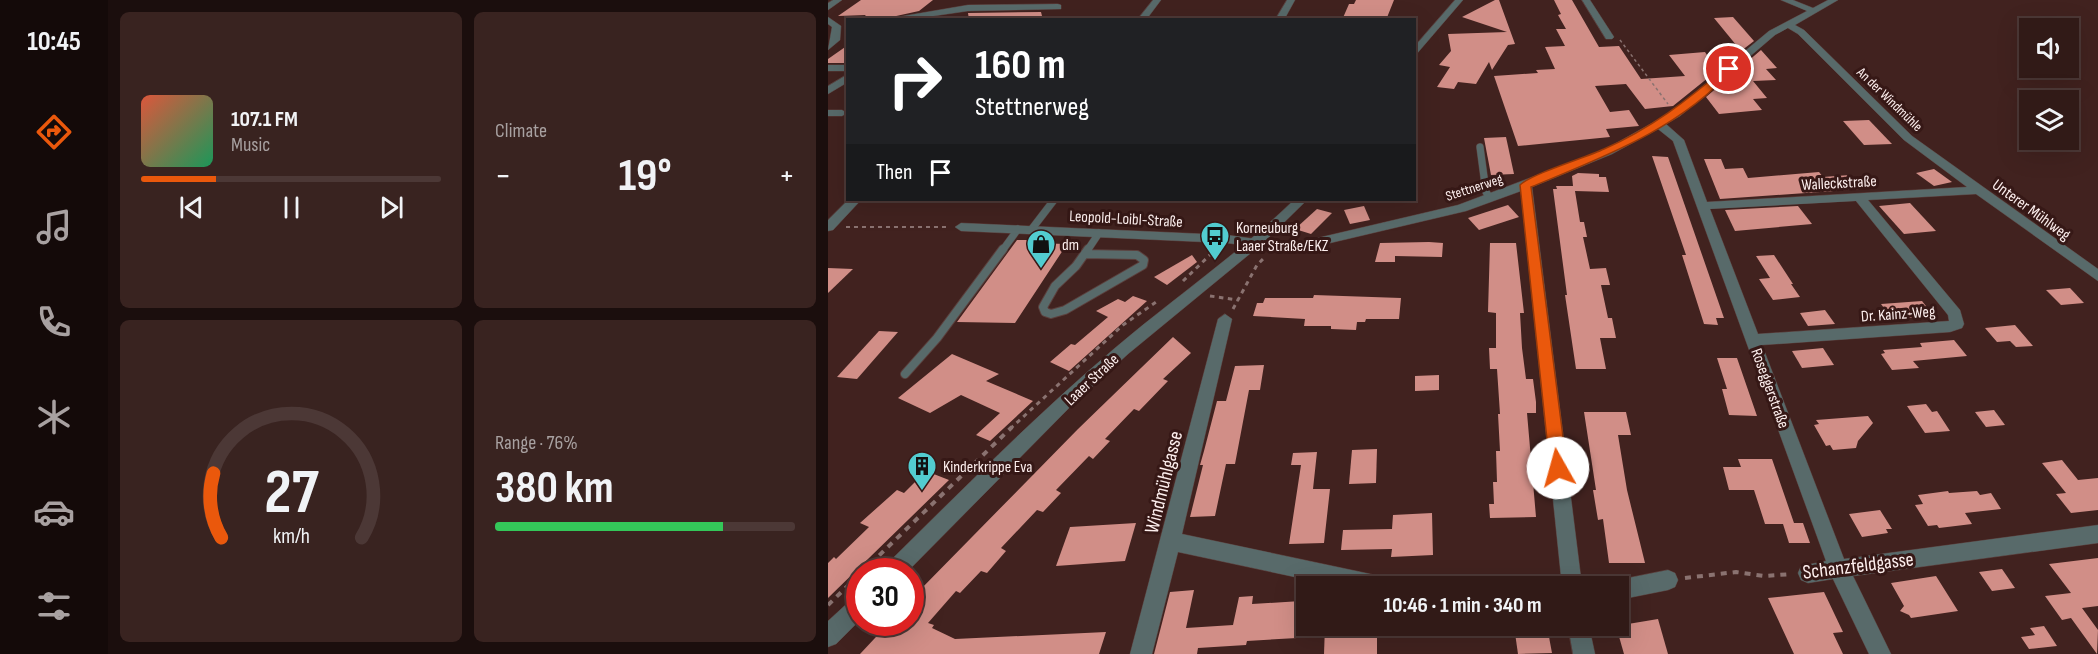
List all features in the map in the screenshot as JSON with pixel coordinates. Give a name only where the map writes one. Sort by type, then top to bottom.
[{"type":"street","points":[[828,7],[838,0]]},
{"type":"street","points":[[1048,18],[1065,0]]},
{"type":"street","points":[[1143,18],[1157,0]]},
{"type":"street","points":[[1280,18],[1291,0]]},
{"type":"street","points":[[1416,52],[1459,0]]},
{"type":"street","points":[[1586,0],[1610,38]]},
{"type":"street","points":[[1785,0],[1815,11]]},
{"type":"street","name":"Stettnerweg","points":[[1252,244],[1292,248],[1412,221],[1490,198],[1608,152],[1676,114],[1761,41],[1834,0]]},
{"type":"street","points":[[898,18],[968,8],[1058,7]]},
{"type":"street","points":[[828,20],[838,26],[835,40],[828,47]]},
{"type":"street","name":"An der Windmühle","points":[[1789,25],[1801,32],[1908,138],[1977,190]]},
{"type":"street","points":[[828,68],[846,68]]},
{"type":"street","points":[[828,91],[846,78]]},
{"type":"street","points":[[828,113],[842,113]]},
{"type":"street","name":"Roseggerstraße","points":[[1660,124],[1678,140],[1838,568],[1880,654]]},
{"type":"street","points":[[1526,185],[1571,576]]},
{"type":"street","name":"Walleckstraße","points":[[1702,206],[1977,190]]},
{"type":"street","name":"Unterer Mühlweg","points":[[1977,190],[2098,276]]},
{"type":"street","name":"Dr. Kainz-Weg","points":[[1753,340],[1950,327],[1957,324],[1955,314],[1860,198]]},
{"type":"street","points":[[828,226],[854,201]]},
{"type":"street","name":"Laaer Straße","points":[[907,558],[975,489],[1121,352],[1252,244],[1300,201]]},
{"type":"street","name":"Leopold-Loibl-Straße","points":[[961,227],[1227,239],[1252,244]]},
{"type":"street","name":"Windmühlgasse","points":[[1141,654],[1172,541],[1225,319]]},
{"type":"street","name":"Schanzfeldgasse","points":[[1808,573],[2098,534]]},
{"type":"street","points":[[1172,541],[1333,576]]},
{"type":"street","points":[[1629,588],[1668,580]]},
{"type":"street","points":[[828,636],[846,619]]},
{"type":"street","points":[[1581,636],[1584,654]]},
{"type":"lane","points":[[1480,147],[1486,192],[1490,198]]},
{"type":"lane","points":[[905,374],[1025,229],[1053,201]]},
{"type":"lane","points":[[1085,254],[1137,255],[1144,260],[1143,265],[1065,310],[1051,314],[1045,312],[1043,307],[1055,286],[1076,266],[1099,233]]},
{"type":"path","points":[[1610,38],[1620,40],[1676,114]]},
{"type":"path","points":[[828,226],[961,227]]},
{"type":"path","points":[[1225,319],[1257,266],[1272,247]]},
{"type":"path","points":[[1195,291],[1238,300]]},
{"type":"path","name":"Schanzfeldgasse","points":[[1668,580],[1736,572],[1764,576],[1808,573]]},
{"type":"path","points":[[828,605],[846,588]]},
{"type":"building","points":[[861,0],[933,0],[919,11],[887,18],[862,18],[866,15],[838,16]]},
{"type":"building","points":[[1356,0],[1394,0],[1387,18],[1343,18],[1349,4],[1354,4]]},
{"type":"building","points":[[1499,0],[1515,44],[1508,45],[1492,70],[1489,62],[1476,84],[1458,82],[1454,89],[1437,87],[1450,67],[1439,65],[1451,51],[1448,34],[1507,32],[1462,17]]},
{"type":"building","points":[[1554,0],[1572,0],[1599,47],[1619,46],[1641,79],[1685,76],[1669,55],[1705,52],[1707,55],[1739,53],[1673,106],[1645,109],[1626,84],[1595,86],[1610,112],[1629,110],[1639,126],[1606,129],[1610,137],[1518,146],[1494,76],[1538,73],[1536,70],[1555,69],[1545,47],[1565,46],[1556,29],[1566,29],[1558,15],[1561,14]]},
{"type":"building","points":[[1041,12],[1042,16],[969,18],[968,13]]},
{"type":"building","points":[[1733,17],[1754,41],[1741,51],[1714,18]]},
{"type":"building","points":[[846,46],[846,63],[828,63],[828,59]]},
{"type":"building","points":[[1761,50],[1777,68],[1766,69],[1776,80],[1753,81],[1767,98],[1753,99],[1762,110],[1719,114],[1706,97]]},
{"type":"building","points":[[1869,120],[1892,144],[1864,145],[1843,121]]},
{"type":"building","points":[[1506,137],[1514,174],[1491,175],[1484,138]]},
{"type":"building","points":[[1652,156],[1668,157],[1724,318],[1716,318],[1718,325],[1704,324],[1682,255],[1686,255]]},
{"type":"building","points":[[1704,159],[1721,159],[1725,169],[1743,168],[1748,178],[1819,172],[1823,177],[1850,175],[1862,189],[1720,199]]},
{"type":"building","points":[[1934,169],[1952,182],[1934,186],[1916,173]]},
{"type":"building","points":[[1578,173],[1599,174],[1599,177],[1606,177],[1609,192],[1575,191],[1580,222],[1584,222],[1587,237],[1583,237],[1590,269],[1606,268],[1610,285],[1601,285],[1608,318],[1612,318],[1616,338],[1600,338],[1606,369],[1576,369],[1565,295],[1567,295],[1553,189],[1557,189],[1556,186],[1573,186],[1572,176]]},
{"type":"building","points":[[1910,203],[1936,231],[1904,234],[1879,206]]},
{"type":"building","points":[[1508,205],[1519,217],[1479,230],[1468,218]]},
{"type":"building","points":[[1364,206],[1370,220],[1350,224],[1344,210]]},
{"type":"building","points":[[1798,206],[1812,224],[1735,231],[1725,210]]},
{"type":"building","points":[[1317,209],[1332,213],[1311,234],[1295,229]]},
{"type":"building","points":[[1017,240],[1031,240],[1029,243],[1067,244],[1015,323],[957,322]]},
{"type":"building","points":[[1380,243],[1443,243],[1442,257],[1395,256],[1395,262],[1375,262]]},
{"type":"building","points":[[1490,243],[1516,243],[1524,313],[1520,313],[1522,348],[1526,379],[1533,379],[1536,402],[1536,413],[1527,413],[1536,517],[1490,518],[1489,504],[1494,504],[1493,482],[1497,482],[1496,451],[1500,451],[1498,414],[1500,414],[1497,369],[1490,369],[1489,348],[1496,348],[1496,313],[1488,312]]},
{"type":"building","points":[[1192,255],[1197,262],[1167,285],[1154,277]]},
{"type":"building","points":[[1774,255],[1800,297],[1773,300],[1759,279],[1770,278],[1756,256]]},
{"type":"building","points":[[828,268],[853,269],[828,293]]},
{"type":"building","points":[[2070,288],[2084,303],[2061,305],[2046,290]]},
{"type":"building","points":[[1314,295],[1401,298],[1399,319],[1366,319],[1365,322],[1357,322],[1356,330],[1331,329],[1331,326],[1304,326],[1305,319],[1253,316],[1257,303],[1263,303],[1265,298],[1313,298]]},
{"type":"building","points":[[1133,296],[1147,301],[1069,371],[1050,362],[1071,344],[1075,345],[1108,317],[1096,311],[1118,299],[1125,302]]},
{"type":"building","points":[[1922,301],[1933,315],[1893,320],[1881,304]]},
{"type":"building","points":[[1825,310],[1835,324],[1808,326],[1800,313]]},
{"type":"building","points":[[2015,325],[2033,346],[2016,347],[2010,341],[1997,342],[1985,328]]},
{"type":"building","points":[[879,331],[898,332],[857,379],[837,377]]},
{"type":"building","points":[[1173,337],[1191,353],[1163,379],[1168,381],[1139,411],[1134,409],[1105,439],[1110,441],[1093,459],[1089,456],[1056,490],[1061,493],[1043,512],[1037,510],[1001,548],[1006,551],[987,573],[981,571],[960,593],[956,591],[928,623],[934,625],[932,628],[955,639],[1106,632],[1099,654],[860,654],[877,636],[924,636],[924,586],[1078,429]]},
{"type":"building","points":[[1954,340],[1967,356],[1913,361],[1919,368],[1892,370],[1881,354],[1885,353],[1883,350],[1922,347],[1920,343]]},
{"type":"building","points":[[1823,348],[1834,365],[1802,368],[1792,351]]},
{"type":"building","points":[[952,354],[999,374],[986,381],[1033,401],[990,441],[976,435],[1000,413],[961,395],[930,413],[898,398]]},
{"type":"building","points":[[1717,358],[1737,358],[1757,416],[1729,415],[1722,389],[1727,389]]},
{"type":"building","points":[[1264,365],[1260,390],[1249,390],[1235,464],[1226,464],[1215,516],[1190,517],[1203,465],[1200,465],[1217,401],[1226,401],[1235,366]]},
{"type":"building","points":[[1439,375],[1439,390],[1415,391],[1415,376]]},
{"type":"building","points":[[1926,404],[1932,412],[1937,411],[1950,431],[1925,433],[1907,406]]},
{"type":"building","points":[[1994,410],[2005,425],[1986,427],[1975,412]]},
{"type":"building","points":[[1584,412],[1626,412],[1631,435],[1618,435],[1627,490],[1645,563],[1609,563],[1603,519],[1598,520],[1593,490],[1596,490]]},
{"type":"building","points":[[1868,416],[1873,423],[1858,441],[1856,448],[1833,450],[1830,445],[1826,446],[1814,425],[1819,424],[1816,420]]},
{"type":"building","points":[[1377,449],[1376,483],[1349,484],[1352,450]]},
{"type":"building","points":[[1317,452],[1313,489],[1330,489],[1324,543],[1289,544],[1301,465],[1291,465],[1293,453]]},
{"type":"building","points":[[1738,459],[1772,459],[1794,523],[1803,523],[1810,543],[1789,543],[1783,524],[1765,524],[1754,490],[1729,490],[1723,467],[1741,467]]},
{"type":"building","points":[[2062,460],[2078,480],[2098,478],[2098,510],[2071,513],[2056,494],[2066,493],[2042,463]]},
{"type":"building","points":[[926,471],[949,480],[869,558],[846,558],[846,580],[828,598],[828,563],[834,557],[836,559],[869,527],[860,523],[897,490],[904,493]]},
{"type":"building","points":[[1948,491],[1949,493],[1977,491],[1980,495],[1991,493],[2001,509],[1965,513],[1972,524],[1939,528],[1937,525],[1928,526],[1915,505],[1923,504],[1918,495]]},
{"type":"building","points":[[1880,510],[1892,529],[1886,529],[1888,533],[1862,537],[1849,514]]},
{"type":"building","points":[[1432,513],[1433,555],[1391,557],[1392,549],[1341,550],[1343,530],[1392,529],[1393,515]]},
{"type":"building","points":[[1136,523],[1125,561],[1056,566],[1070,527]]},
{"type":"building","points":[[2098,558],[2098,606],[2082,608],[2098,630],[2097,654],[2071,618],[2062,620],[2045,596],[2071,593],[2049,564]]},
{"type":"building","points":[[2002,569],[2015,588],[1992,591],[1979,572]]},
{"type":"building","points":[[1936,576],[1958,611],[1911,618],[1900,611],[1904,606],[1891,583]]},
{"type":"building","points":[[1194,590],[1186,628],[1233,625],[1239,597],[1253,596],[1252,604],[1296,601],[1297,638],[1247,641],[1246,645],[1198,648],[1197,654],[1154,654],[1170,592]]},
{"type":"building","points":[[1824,592],[1843,632],[1833,633],[1843,654],[1794,654],[1768,598]]},
{"type":"building","points":[[1658,619],[1668,654],[1624,654],[1619,636],[1629,636],[1629,624]]},
{"type":"building","points":[[2044,626],[2057,646],[2029,649],[2021,637],[2035,635],[2030,628]]},
{"type":"building","points":[[1325,636],[1377,636],[1377,654],[1324,654]]},
{"type":"building","points":[[1515,636],[1549,636],[1552,653],[1518,654]]},
{"type":"place","name":"Korneuburg Laaer Straße/EKZ","points":[[1215,262]]},
{"type":"place","name":"dm","points":[[1041,270]]},
{"type":"place","name":"Kinderkrippe Eva","points":[[922,492]]},
{"type":"route","points":[[1558,468],[1526,185],[1608,152],[1660,124],[1676,114],[1729,69]]}]
